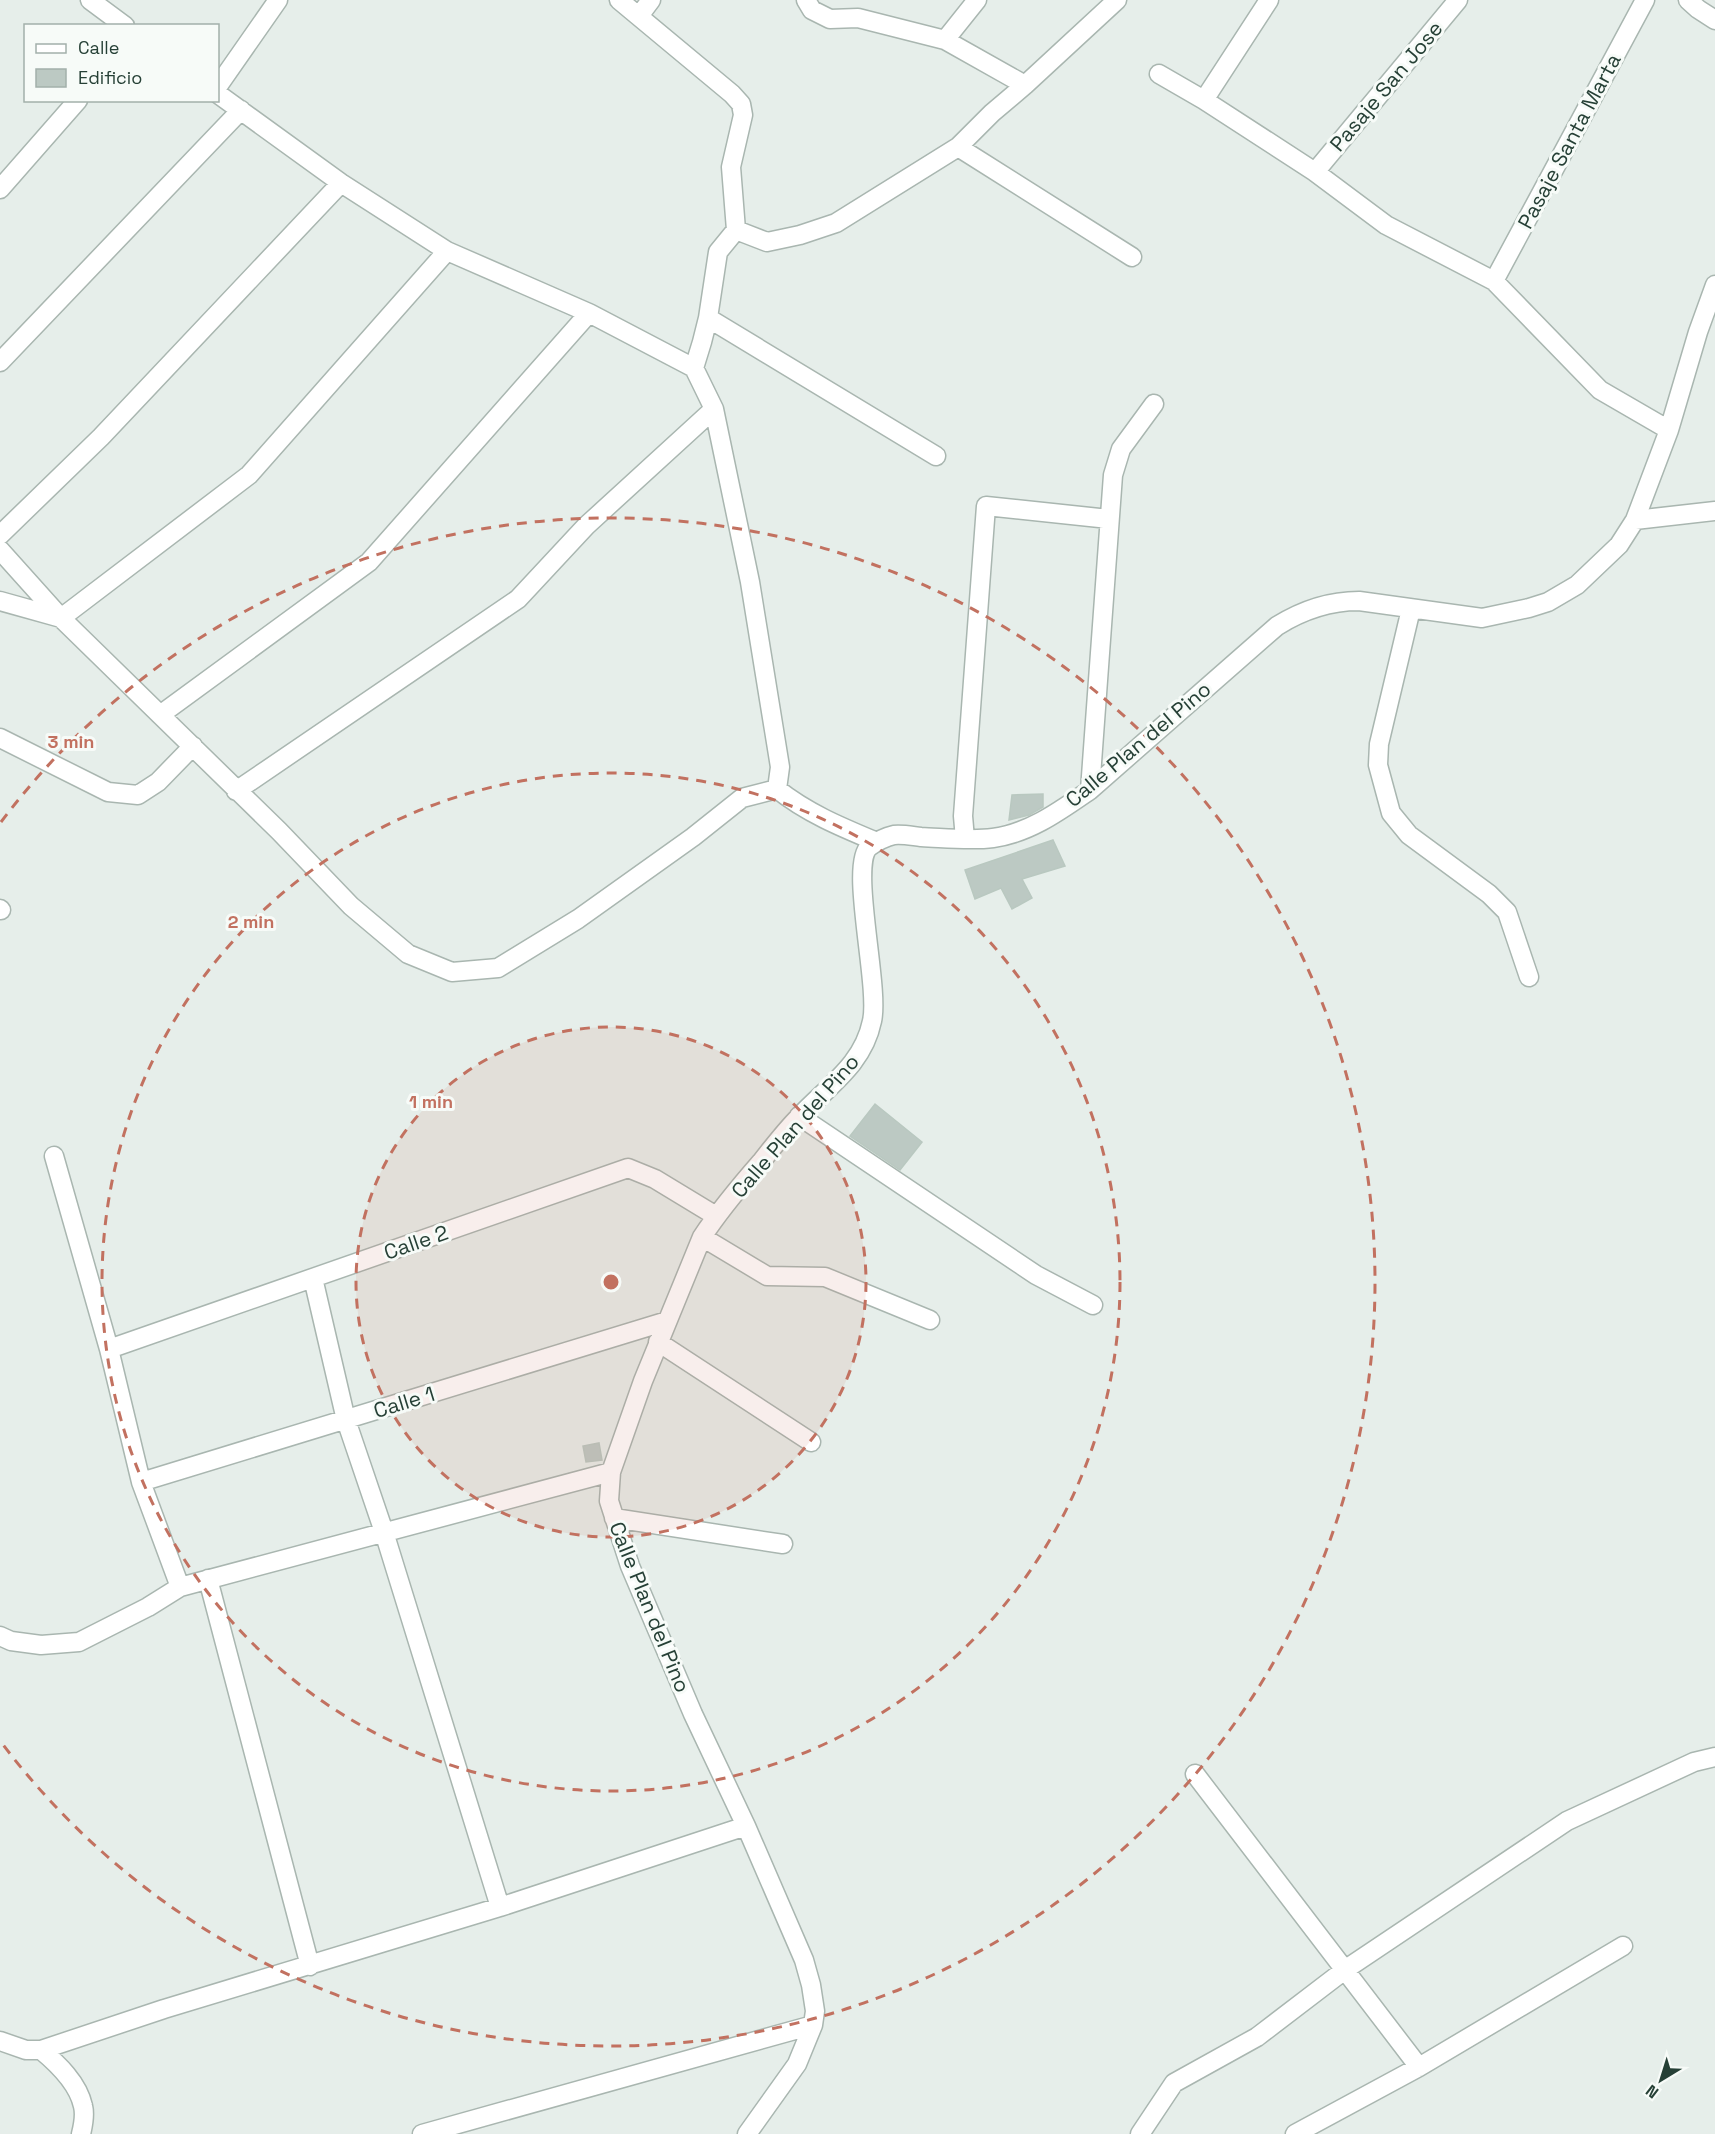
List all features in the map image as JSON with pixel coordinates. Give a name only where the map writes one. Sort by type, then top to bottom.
[{"type":"street","points":[[90,0],[122,24]]},
{"type":"street","points":[[219,85],[278,0]]},
{"type":"street","points":[[619,0],[741,104],[743,115],[731,167],[735,230],[718,252],[708,318],[694,368]]},
{"type":"street","points":[[639,16],[651,0]]},
{"type":"street","points":[[806,0],[812,10],[830,19],[858,18],[945,39],[1025,85]]},
{"type":"street","points":[[945,39],[977,0]]},
{"type":"street","points":[[735,230],[767,242],[800,235],[836,223],[958,147],[992,112],[1025,85],[1117,0]]},
{"type":"street","points":[[1204,100],[1269,0]]},
{"type":"street","name":"Pasaje San Jose","points":[[1315,172],[1458,0]]},
{"type":"street","name":"Pasaje Santa Marta","points":[[1494,281],[1645,0]]},
{"type":"street","points":[[1688,0],[1715,20]]},
{"type":"street","points":[[1159,74],[1204,100],[1315,172],[1386,225],[1494,281],[1600,390],[1669,430]]},
{"type":"street","points":[[219,95],[341,183],[447,251],[589,314],[694,368],[714,409],[754,605],[780,767],[777,789]]},
{"type":"street","points":[[0,189],[76,102]]},
{"type":"street","points":[[0,362],[241,110]]},
{"type":"street","points":[[958,147],[1132,257]]},
{"type":"street","points":[[0,535],[101,437],[341,183]]},
{"type":"street","points":[[61,618],[249,476],[447,251]]},
{"type":"street","name":"Calle Plan del Pino","points":[[747,2134],[797,2064],[813,2025],[814,1999],[804,1960],[630,1566],[609,1501],[611,1472],[658,1342],[702,1237],[716,1216],[799,1116],[838,1081],[866,1044],[873,1021],[875,1000],[866,931],[862,860],[867,849],[894,835],[965,839],[994,838],[1019,831],[1058,813],[1090,790],[1245,653],[1289,618],[1319,607],[1346,601],[1359,601],[1482,618],[1548,602],[1577,585],[1619,545],[1635,520],[1669,430],[1698,332],[1715,285]]},
{"type":"street","points":[[160,715],[369,562],[589,314]]},
{"type":"street","points":[[708,318],[936,456]]},
{"type":"street","points":[[1090,790],[1113,475],[1122,449],[1154,404]]},
{"type":"street","points":[[236,791],[519,599],[586,526],[714,409]]},
{"type":"street","points":[[965,839],[963,816],[986,506],[1109,519]]},
{"type":"street","points":[[1635,520],[1715,511]]},
{"type":"street","points":[[0,550],[61,618],[279,831],[351,906],[408,954],[452,972],[498,968],[578,919],[693,837],[742,798],[777,789]]},
{"type":"street","points":[[0,601],[61,618]]},
{"type":"street","points":[[1410,609],[1378,754],[1378,765],[1391,813],[1409,835],[1489,894],[1507,912],[1529,977]]},
{"type":"street","points":[[0,738],[108,792],[138,795],[159,782],[193,746]]},
{"type":"street","points":[[777,789],[819,818],[877,842]]},
{"type":"street","points":[[799,1116],[1036,1275],[1093,1305]]},
{"type":"street","points":[[54,1156],[109,1349],[141,1482],[180,1587]]},
{"type":"street","name":"Calle 2","points":[[109,1349],[628,1168],[655,1179],[716,1216]]},
{"type":"street","points":[[702,1237],[767,1276],[825,1277],[930,1320]]},
{"type":"street","points":[[313,1278],[346,1420],[384,1532],[500,1907]]},
{"type":"street","name":"Calle 1","points":[[141,1482],[667,1321]]},
{"type":"street","points":[[658,1342],[812,1442]]},
{"type":"street","points":[[0,1636],[11,1641],[41,1645],[79,1642],[148,1607],[180,1587],[611,1472]]},
{"type":"street","points":[[614,1518],[783,1544]]},
{"type":"street","points":[[208,1579],[310,1966]]},
{"type":"street","points":[[1140,2134],[1174,2083],[1257,2037],[1346,1969],[1567,1821],[1694,1762],[1715,1757]]},
{"type":"street","points":[[1195,1774],[1419,2067]]},
{"type":"street","points":[[0,2041],[26,2050],[41,2050],[164,2009],[500,1907],[746,1826]]},
{"type":"street","points":[[1295,2134],[1419,2067],[1623,1946]]},
{"type":"street","points":[[422,2134],[813,2025]]},
{"type":"street","points":[[41,2050],[57,2063],[77,2089],[84,2107],[81,2134]]},
{"type":"building","points":[[1043,794],[1043,807],[1029,815],[1009,820],[1012,795]]},
{"type":"building","points":[[1053,840],[1065,866],[1022,879],[1032,898],[1012,909],[1001,888],[975,899],[965,870]]},
{"type":"building","points":[[875,1104],[922,1142],[900,1170],[850,1136]]},
{"type":"building","points":[[599,1443],[602,1460],[586,1462],[583,1446]]}]
